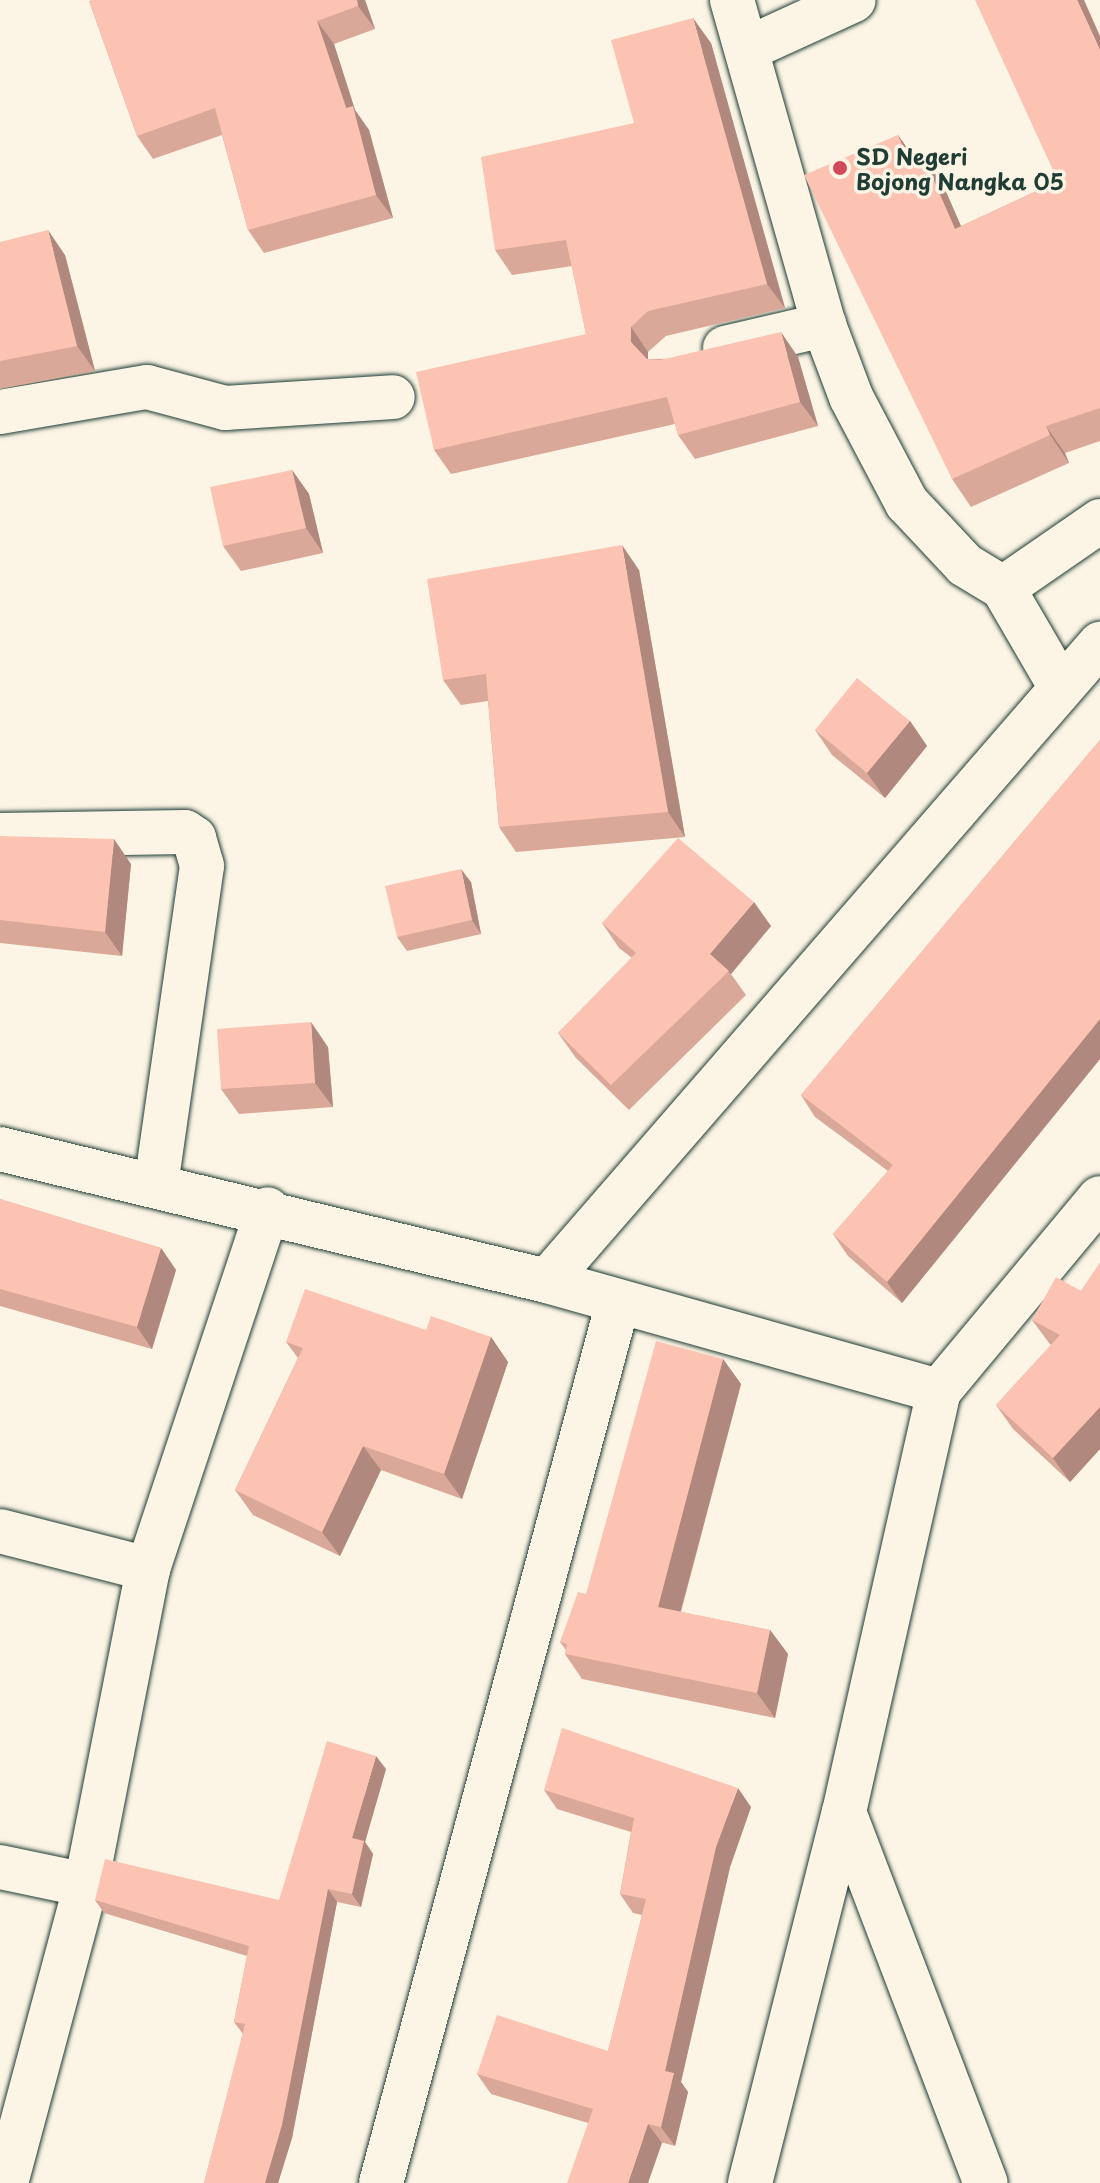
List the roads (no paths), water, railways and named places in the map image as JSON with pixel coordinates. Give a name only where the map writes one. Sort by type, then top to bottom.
[{"type":"street","points":[[732,0],[749,48],[824,325],[851,397],[907,503],[965,565],[1003,588],[1060,686]]},
{"type":"street","points":[[749,48],[854,0]]},
{"type":"street","points":[[687,356],[824,325]]},
{"type":"street","points":[[0,412],[147,387],[225,408],[393,397]]},
{"type":"street","points":[[1003,588],[1100,521]]},
{"type":"street","points":[[547,1281],[1060,686],[1100,644]]},
{"type":"street","points":[[0,835],[185,832],[194,838],[202,866],[156,1186]]},
{"type":"street","points":[[0,1149],[268,1209],[547,1281],[939,1391]]},
{"type":"street","points":[[750,2183],[844,1812],[939,1391],[1100,1198]]},
{"type":"street","points":[[6,2183],[86,1885],[148,1569],[268,1209]]},
{"type":"street","points":[[381,2183],[618,1302]]},
{"type":"street","points":[[0,1531],[148,1569]]},
{"type":"street","points":[[844,1812],[986,2183]]},
{"type":"street","points":[[0,1867],[86,1885]]},
{"type":"place","name":"SD Negeri Bojong Nangka 05","points":[[840,168]]}]
